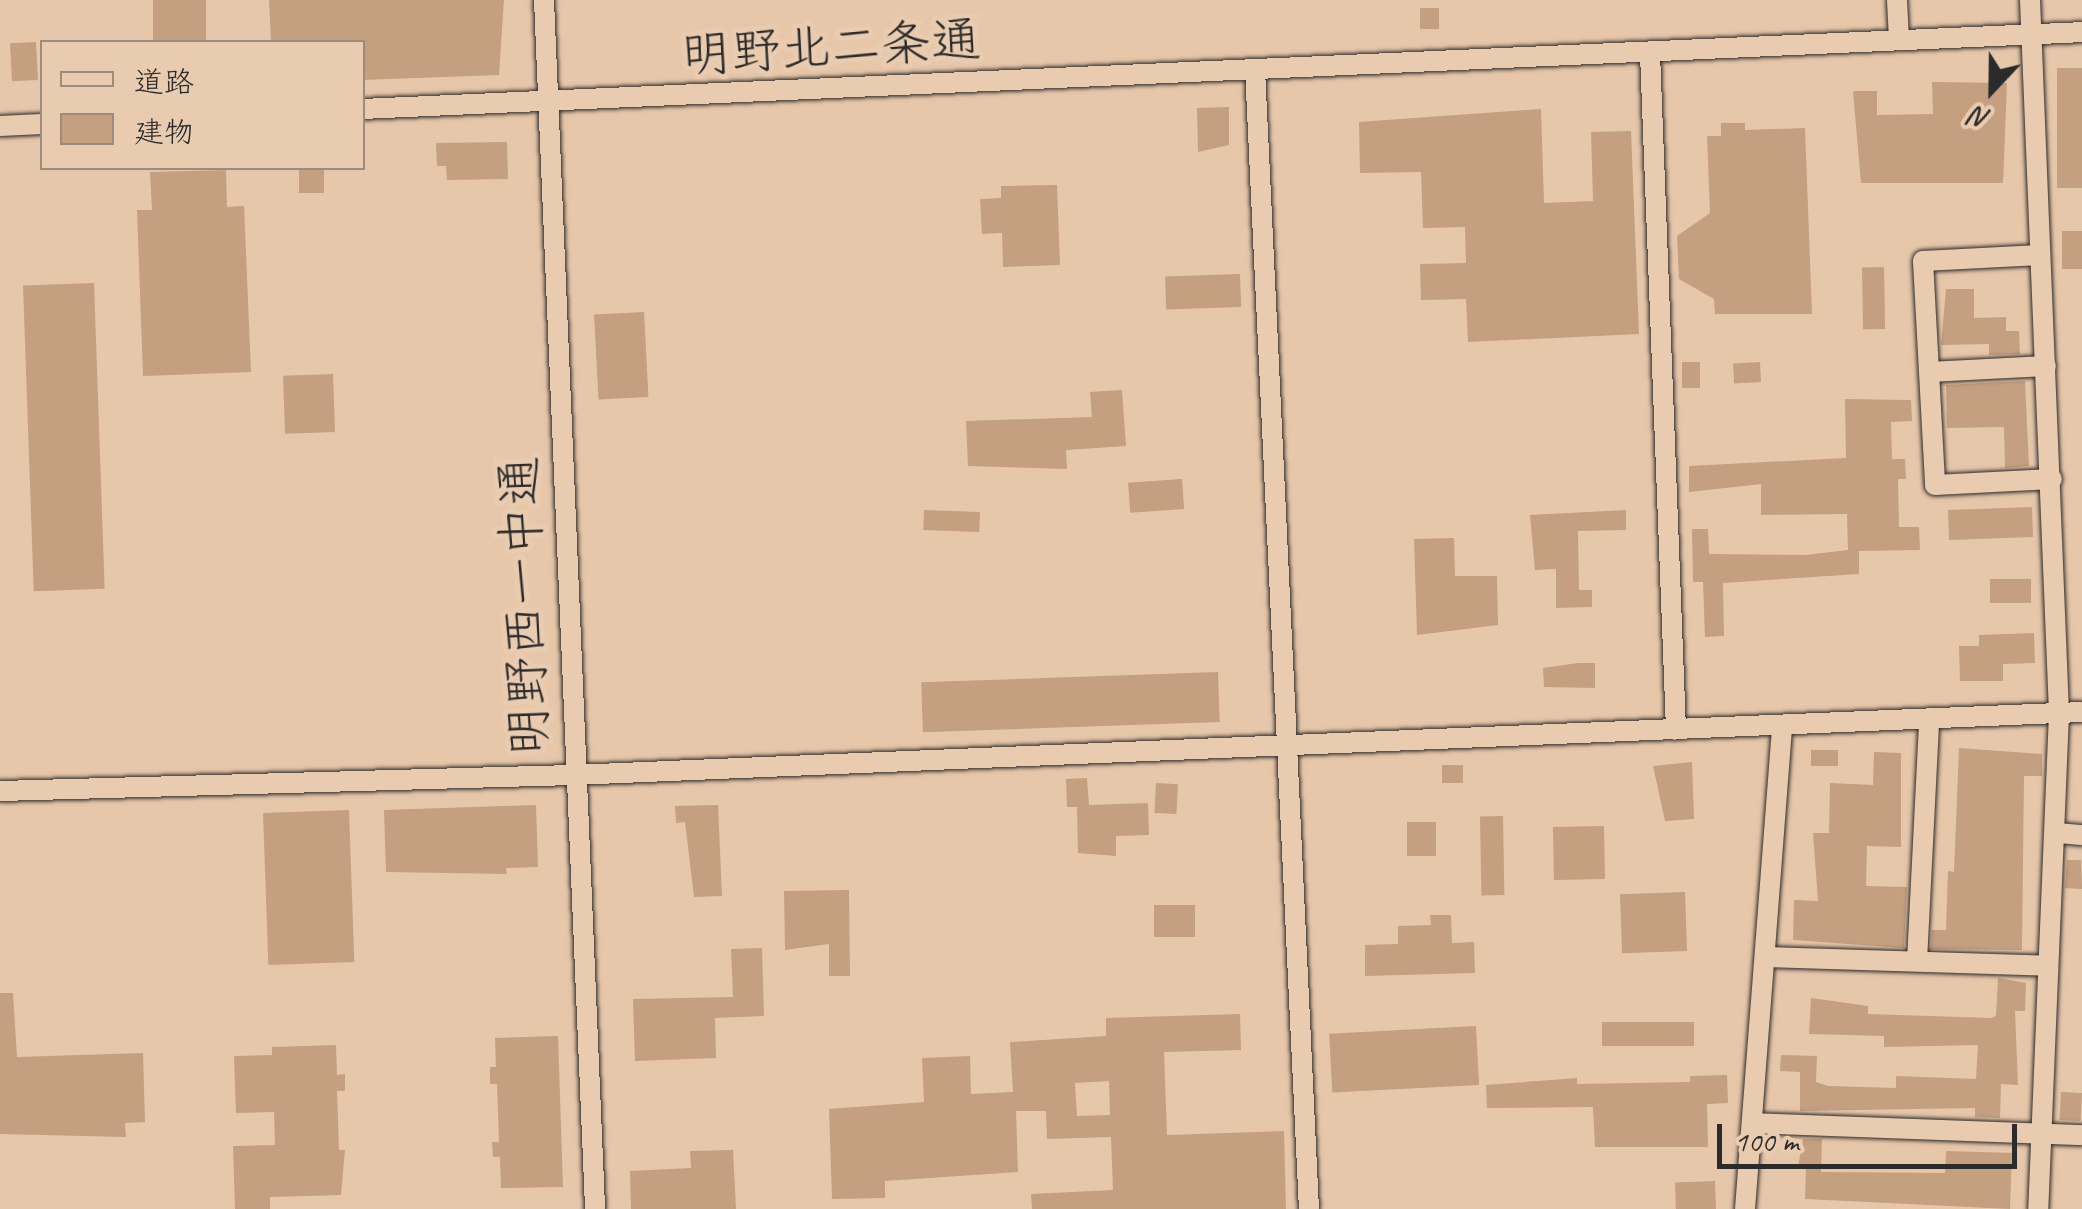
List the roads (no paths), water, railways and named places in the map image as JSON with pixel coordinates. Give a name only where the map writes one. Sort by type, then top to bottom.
[{"type":"street","name":"明野西一中通","points":[[544,0],[573,775],[595,1209]]},
{"type":"street","points":[[1897,0],[1899,40]]},
{"type":"street","points":[[2030,0],[2059,714],[2058,833],[2038,1209]]},
{"type":"street","name":"明野北二条通","points":[[365,110],[2082,32]]},
{"type":"street","points":[[1650,53],[1676,730]]},
{"type":"street","points":[[1255,69],[1309,1209]]},
{"type":"street","points":[[0,126],[40,124]]},
{"type":"street","points":[[2040,255],[1922,261],[1935,485],[2052,479]]},
{"type":"street","points":[[1928,372],[2046,366]]},
{"type":"street","points":[[0,791],[573,775],[1289,743],[1782,729],[2082,712]]},
{"type":"street","points":[[1918,961],[1930,722]]},
{"type":"street","points":[[1745,1209],[1782,729]]},
{"type":"street","points":[[2058,833],[2082,834]]},
{"type":"street","points":[[1767,956],[2048,966]]},
{"type":"street","points":[[1752,1123],[2082,1136]]}]
